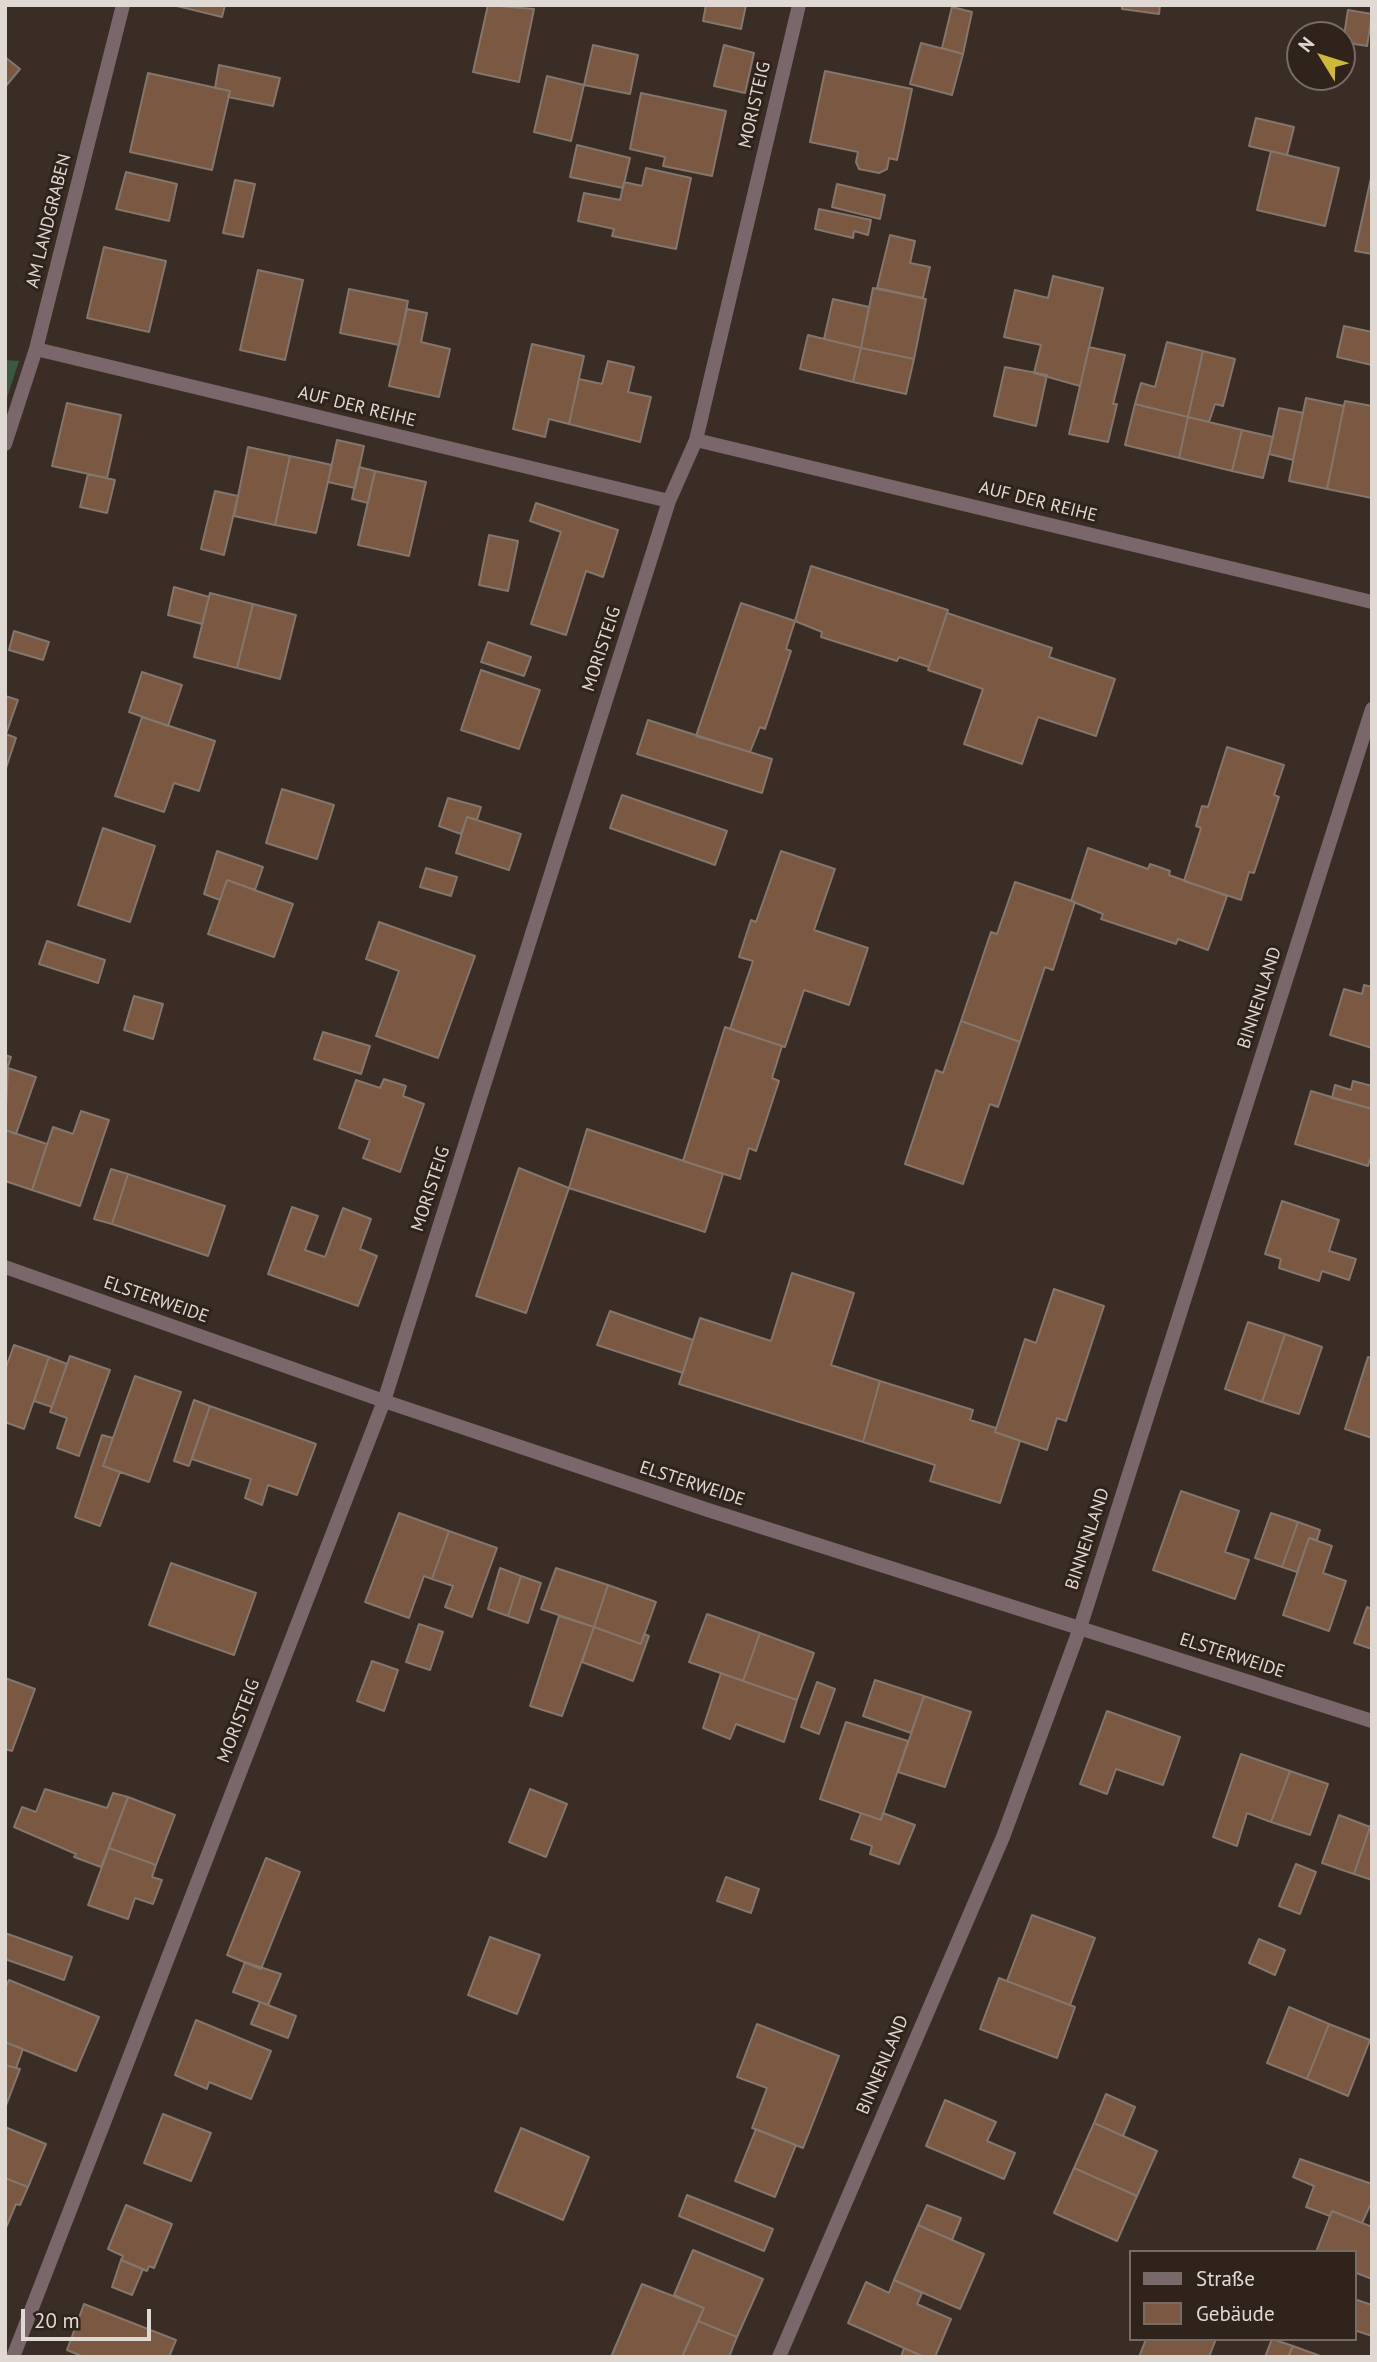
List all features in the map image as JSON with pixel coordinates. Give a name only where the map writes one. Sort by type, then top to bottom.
[{"type":"street","name":"AM LANDGRABEN","points":[[5,444],[36,349],[123,5]]},
{"type":"street","name":"MORISTEIG","points":[[13,2357],[384,1401],[669,502],[696,440],[799,5]]},
{"type":"street","name":"AUF DER REIHE","points":[[36,349],[669,502]]},
{"type":"street","name":"AUF DER REIHE","points":[[696,440],[1372,602]]},
{"type":"street","name":"BINNENLAND","points":[[779,2357],[1003,1836],[1080,1628],[1372,709]]},
{"type":"street","name":"ELSTERWEIDE","points":[[5,1267],[384,1401],[708,1510],[1372,1721]]},
{"type":"green space","points":[[5,360],[19,361],[5,404]]},
{"type":"building","points":[[173,5],[225,5],[222,17]]},
{"type":"building","points":[[488,5],[534,9],[519,82],[473,72]]},
{"type":"building","points":[[706,5],[746,5],[741,29],[703,21]]},
{"type":"building","points":[[1122,5],[1160,5],[1159,14],[1122,9]]},
{"type":"building","points":[[952,7],[972,12],[963,54],[942,48]]},
{"type":"building","points":[[1348,10],[1372,14],[1367,46],[1356,44],[1356,21],[1346,21]]},
{"type":"building","points":[[921,43],[963,54],[952,95],[910,84]]},
{"type":"building","points":[[593,45],[638,55],[630,94],[584,85]]},
{"type":"building","points":[[724,45],[754,53],[745,93],[714,86]]},
{"type":"building","points":[[5,57],[20,69],[5,87]]},
{"type":"building","points":[[219,65],[280,78],[273,106],[228,97],[230,91],[215,88]]},
{"type":"building","points":[[825,71],[912,89],[897,160],[889,158],[887,169],[879,173],[859,169],[856,162],[858,152],[810,142]]},
{"type":"building","points":[[148,73],[230,91],[212,170],[130,152]]},
{"type":"building","points":[[547,76],[584,85],[571,141],[534,132]]},
{"type":"building","points":[[641,93],[726,111],[712,176],[663,166],[665,157],[630,149]]},
{"type":"building","points":[[1256,118],[1294,127],[1287,155],[1249,146]]},
{"type":"building","points":[[577,145],[630,158],[623,188],[570,177]]},
{"type":"building","points":[[1271,151],[1339,168],[1325,226],[1257,210]]},
{"type":"building","points":[[646,168],[691,178],[676,249],[612,236],[614,229],[578,221],[584,193],[620,200],[624,182],[642,186]]},
{"type":"building","points":[[126,172],[177,184],[169,221],[116,209]]},
{"type":"building","points":[[1372,178],[1372,254],[1355,251]]},
{"type":"building","points":[[235,180],[255,184],[243,237],[223,233]]},
{"type":"building","points":[[837,184],[885,195],[880,219],[832,207]]},
{"type":"building","points":[[819,209],[871,220],[868,235],[854,231],[853,238],[815,229]]},
{"type":"building","points":[[890,235],[915,241],[910,263],[930,267],[923,298],[877,288]]},
{"type":"building","points":[[104,247],[166,261],[149,332],[87,318]]},
{"type":"building","points":[[258,270],[303,280],[285,360],[240,350]]},
{"type":"building","points":[[1053,276],[1103,288],[1080,386],[1034,373],[1041,345],[1004,337],[1015,290],[1048,298]]},
{"type":"building","points":[[873,288],[926,299],[914,359],[861,348]]},
{"type":"building","points":[[349,289],[408,301],[399,345],[340,333]]},
{"type":"building","points":[[833,299],[869,307],[861,348],[824,339]]},
{"type":"building","points":[[407,309],[427,313],[421,342],[450,349],[439,397],[389,386]]},
{"type":"building","points":[[1344,326],[1372,332],[1372,365],[1337,357]]},
{"type":"building","points":[[808,335],[861,348],[853,382],[800,369]]},
{"type":"building","points":[[1167,342],[1203,351],[1188,417],[1135,404],[1141,383],[1155,387]]},
{"type":"building","points":[[532,344],[584,356],[569,424],[549,419],[545,437],[513,429]]},
{"type":"building","points":[[1089,347],[1125,355],[1113,404],[1117,404],[1108,442],[1069,434]]},
{"type":"building","points":[[861,348],[914,359],[906,394],[853,382]]},
{"type":"building","points":[[1203,351],[1235,359],[1223,406],[1215,404],[1209,422],[1188,417]]},
{"type":"building","points":[[608,361],[634,367],[628,392],[651,397],[640,442],[569,424],[579,379],[602,384]]},
{"type":"building","points":[[1005,367],[1047,375],[1036,426],[994,416]]},
{"type":"building","points":[[1306,398],[1344,406],[1327,489],[1289,481]]},
{"type":"building","points":[[1345,401],[1372,406],[1372,498],[1327,489]]},
{"type":"building","points":[[67,403],[121,415],[107,478],[52,466]]},
{"type":"building","points":[[1135,404],[1188,417],[1179,458],[1125,445]]},
{"type":"building","points":[[1279,408],[1303,413],[1293,460],[1269,454]]},
{"type":"building","points":[[1188,417],[1242,430],[1232,471],[1179,458]]},
{"type":"building","points":[[1242,430],[1273,437],[1263,478],[1232,471]]},
{"type":"building","points":[[337,440],[364,446],[355,488],[328,482]]},
{"type":"building","points":[[248,447],[290,456],[275,525],[234,516]]},
{"type":"building","points":[[290,456],[332,465],[316,533],[275,525]]},
{"type":"building","points":[[359,467],[375,471],[368,503],[352,499]]},
{"type":"building","points":[[375,471],[426,482],[409,556],[358,545]]},
{"type":"building","points":[[88,474],[115,480],[107,513],[80,507]]},
{"type":"building","points":[[215,491],[238,496],[224,555],[201,549]]},
{"type":"building","points":[[536,503],[618,530],[603,577],[586,571],[566,635],[531,624],[561,532],[530,521]]},
{"type":"building","points":[[489,535],[518,541],[508,591],[479,585]]},
{"type":"building","points":[[811,566],[948,610],[929,667],[899,657],[897,661],[821,637],[822,632],[795,621]]},
{"type":"building","points":[[174,587],[209,597],[202,624],[168,615]]},
{"type":"building","points":[[210,593],[253,604],[237,668],[194,657]]},
{"type":"building","points":[[741,603],[795,621],[786,649],[791,651],[765,729],[760,727],[750,752],[696,736]]},
{"type":"building","points":[[253,604],[296,615],[280,679],[237,668]]},
{"type":"building","points":[[947,613],[1052,648],[1049,657],[1115,679],[1096,736],[1038,717],[1022,764],[964,744],[983,689],[928,670]]},
{"type":"building","points":[[14,631],[49,642],[43,660],[9,650]]},
{"type":"building","points":[[488,642],[531,657],[524,676],[481,662]]},
{"type":"building","points":[[481,670],[540,690],[519,749],[461,730]]},
{"type":"building","points":[[142,672],[182,685],[168,726],[129,712]]},
{"type":"building","points":[[5,696],[18,700],[6,734],[16,738],[5,771]]},
{"type":"building","points":[[142,717],[215,741],[199,791],[174,783],[164,812],[115,796]]},
{"type":"building","points":[[648,720],[772,759],[762,793],[637,754]]},
{"type":"building","points":[[1227,747],[1284,765],[1274,795],[1279,797],[1254,873],[1249,872],[1241,900],[1184,881],[1201,828],[1196,826],[1202,806],[1208,807]]},
{"type":"building","points":[[282,789],[334,805],[317,859],[266,843]]},
{"type":"building","points":[[622,795],[727,831],[715,865],[610,828]]},
{"type":"building","points":[[448,798],[481,807],[477,820],[467,817],[461,834],[439,826]]},
{"type":"building","points":[[467,817],[521,834],[509,870],[456,853]]},
{"type":"building","points":[[103,828],[155,846],[130,922],[78,905]]},
{"type":"building","points":[[1088,848],[1148,869],[1150,864],[1159,867],[1170,871],[1169,875],[1227,896],[1208,950],[1178,939],[1176,944],[1101,919],[1103,914],[1071,901]]},
{"type":"building","points":[[217,851],[263,867],[255,890],[227,880],[220,900],[204,894]]},
{"type":"building","points":[[781,851],[835,869],[814,930],[868,948],[849,1005],[804,990],[785,1047],[730,1029],[753,961],[739,957],[751,920],[756,922]]},
{"type":"building","points":[[426,868],[457,877],[451,896],[420,887]]},
{"type":"building","points":[[227,880],[293,904],[274,957],[208,934]]},
{"type":"building","points":[[1015,882],[1075,902],[1053,970],[1045,967],[1020,1042],[961,1021],[991,932],[997,934]]},
{"type":"building","points":[[379,922],[475,956],[438,1058],[376,1036],[399,971],[366,959]]},
{"type":"building","points":[[47,941],[105,960],[98,983],[39,964]]},
{"type":"building","points":[[1364,985],[1372,987],[1372,1048],[1330,1035],[1344,989],[1362,994]]},
{"type":"building","points":[[134,996],[163,1004],[153,1039],[124,1030]]},
{"type":"building","points":[[961,1021],[1020,1042],[998,1107],[990,1104],[963,1184],[905,1164],[936,1070],[943,1073]]},
{"type":"building","points":[[725,1027],[782,1046],[772,1078],[779,1081],[756,1151],[749,1148],[740,1179],[683,1161]]},
{"type":"building","points":[[323,1032],[370,1046],[361,1074],[314,1059]]},
{"type":"building","points":[[5,1055],[11,1057],[5,1075]]},
{"type":"building","points":[[8,1068],[36,1077],[16,1134],[5,1130]]},
{"type":"building","points":[[384,1079],[406,1086],[403,1096],[424,1104],[400,1172],[363,1158],[370,1140],[339,1128],[356,1080],[380,1088]]},
{"type":"building","points":[[1353,1081],[1372,1086],[1372,1109],[1332,1098],[1335,1085],[1351,1090]]},
{"type":"building","points":[[1311,1091],[1372,1109],[1372,1153],[1368,1166],[1295,1144]]},
{"type":"building","points":[[81,1111],[109,1120],[80,1206],[32,1190],[53,1127],[73,1134]]},
{"type":"building","points":[[587,1129],[723,1174],[705,1232],[569,1188]]},
{"type":"building","points":[[5,1130],[47,1144],[32,1190],[5,1181]]},
{"type":"building","points":[[519,1168],[569,1188],[526,1313],[476,1296]]},
{"type":"building","points":[[111,1169],[128,1174],[112,1224],[94,1219]]},
{"type":"building","points":[[128,1174],[225,1206],[208,1256],[112,1224]]},
{"type":"building","points":[[1282,1201],[1339,1220],[1329,1251],[1356,1259],[1349,1280],[1322,1271],[1319,1281],[1279,1268],[1281,1259],[1265,1254]]},
{"type":"building","points":[[292,1207],[318,1216],[305,1250],[325,1257],[343,1208],[371,1219],[360,1249],[377,1256],[358,1306],[268,1274]]},
{"type":"building","points":[[792,1273],[854,1293],[831,1365],[880,1381],[863,1442],[679,1384],[700,1318],[771,1341]]},
{"type":"building","points":[[1054,1289],[1104,1306],[1066,1421],[1057,1418],[1047,1450],[995,1432],[1025,1339],[1036,1343]]},
{"type":"building","points":[[610,1311],[693,1340],[683,1373],[597,1345]]},
{"type":"building","points":[[1248,1322],[1285,1334],[1262,1402],[1225,1389]]},
{"type":"building","points":[[1285,1334],[1322,1347],[1299,1414],[1262,1402]]},
{"type":"building","points":[[14,1345],[49,1357],[24,1429],[5,1422],[5,1370]]},
{"type":"building","points":[[70,1356],[110,1370],[79,1456],[57,1448],[67,1418],[50,1412]]},
{"type":"building","points":[[49,1357],[67,1364],[52,1407],[34,1401]]},
{"type":"building","points":[[1368,1357],[1372,1358],[1372,1438],[1345,1429]]},
{"type":"building","points":[[135,1376],[181,1392],[149,1482],[103,1466]]},
{"type":"building","points":[[880,1381],[973,1410],[970,1420],[996,1428],[995,1432],[1020,1441],[1000,1503],[930,1481],[935,1465],[863,1442]]},
{"type":"building","points":[[194,1400],[210,1406],[189,1466],[174,1461]]},
{"type":"building","points":[[210,1406],[316,1444],[297,1495],[268,1485],[262,1505],[245,1498],[251,1479],[192,1459]]},
{"type":"building","points":[[102,1435],[113,1438],[103,1466],[120,1472],[100,1526],[75,1517]]},
{"type":"building","points":[[1181,1491],[1239,1511],[1225,1552],[1249,1560],[1235,1599],[1153,1570]]},
{"type":"building","points":[[399,1513],[449,1531],[432,1579],[424,1576],[409,1618],[365,1602]]},
{"type":"building","points":[[1271,1513],[1298,1522],[1282,1567],[1255,1558]]},
{"type":"building","points":[[1298,1522],[1320,1530],[1317,1540],[1309,1538],[1297,1572],[1282,1567]]},
{"type":"building","points":[[449,1531],[497,1548],[472,1617],[445,1607],[453,1586],[432,1579]]},
{"type":"building","points":[[1309,1538],[1332,1546],[1323,1573],[1346,1581],[1329,1631],[1283,1615]]},
{"type":"building","points":[[171,1563],[256,1593],[234,1655],[149,1625]]},
{"type":"building","points":[[500,1568],[521,1576],[508,1616],[488,1609]]},
{"type":"building","points":[[556,1568],[608,1585],[594,1627],[541,1609]]},
{"type":"building","points":[[521,1576],[541,1583],[528,1623],[508,1616]]},
{"type":"building","points":[[608,1585],[656,1602],[641,1644],[594,1627]]},
{"type":"building","points":[[1367,1607],[1372,1609],[1372,1649],[1354,1643]]},
{"type":"building","points":[[707,1614],[760,1633],[743,1681],[689,1662]]},
{"type":"building","points":[[559,1616],[594,1627],[562,1716],[530,1706]]},
{"type":"building","points":[[419,1624],[443,1632],[430,1670],[406,1662]]},
{"type":"building","points":[[594,1627],[641,1644],[644,1634],[649,1636],[633,1681],[582,1662]]},
{"type":"building","points":[[760,1633],[814,1653],[797,1700],[743,1681]]},
{"type":"building","points":[[372,1661],[398,1670],[384,1711],[357,1701]]},
{"type":"building","points":[[721,1673],[797,1700],[784,1742],[736,1724],[730,1739],[703,1728]]},
{"type":"building","points":[[5,1678],[35,1689],[12,1751],[5,1749]]},
{"type":"building","points":[[875,1680],[924,1696],[911,1733],[863,1716]]},
{"type":"building","points":[[817,1682],[835,1689],[819,1734],[801,1727]]},
{"type":"building","points":[[924,1696],[971,1712],[945,1787],[898,1772]]},
{"type":"building","points":[[1107,1711],[1180,1737],[1163,1785],[1116,1769],[1107,1794],[1080,1784]]},
{"type":"building","points":[[846,1722],[908,1741],[881,1820],[820,1799]]},
{"type":"building","points":[[1241,1754],[1290,1771],[1271,1822],[1247,1813],[1237,1846],[1213,1837]]},
{"type":"building","points":[[1290,1771],[1328,1784],[1310,1835],[1271,1822]]},
{"type":"building","points":[[45,1789],[107,1808],[113,1793],[128,1797],[101,1867],[74,1857],[76,1854],[14,1827],[22,1807],[36,1812]]},
{"type":"building","points":[[530,1789],[567,1804],[546,1857],[509,1842]]},
{"type":"building","points":[[128,1797],[175,1815],[156,1865],[109,1848]]},
{"type":"building","points":[[861,1813],[881,1820],[883,1813],[915,1825],[899,1864],[870,1854],[872,1846],[851,1839]]},
{"type":"building","points":[[1339,1815],[1370,1827],[1354,1874],[1322,1863]]},
{"type":"building","points":[[1372,1821],[1372,1880],[1354,1874]]},
{"type":"building","points":[[109,1848],[156,1865],[152,1877],[162,1880],[153,1904],[135,1898],[128,1919],[88,1905]]},
{"type":"building","points":[[266,1858],[300,1872],[261,1969],[227,1955]]},
{"type":"building","points":[[1296,1864],[1316,1872],[1300,1914],[1279,1906]]},
{"type":"building","points":[[726,1877],[759,1889],[751,1913],[717,1901]]},
{"type":"building","points":[[1032,1915],[1095,1938],[1070,2005],[1007,1981]]},
{"type":"building","points":[[5,1933],[72,1957],[64,1980],[5,1959]]},
{"type":"building","points":[[490,1937],[540,1955],[517,2014],[468,1995]]},
{"type":"building","points":[[1259,1939],[1285,1950],[1275,1975],[1249,1963]]},
{"type":"building","points":[[245,1962],[281,1974],[268,2005],[233,1992]]},
{"type":"building","points":[[999,1978],[1075,2007],[1057,2058],[980,2029]]},
{"type":"building","points":[[9,1980],[99,2017],[76,2071],[5,2042],[5,1989]]},
{"type":"building","points":[[260,2002],[296,2016],[288,2038],[251,2024]]},
{"type":"building","points":[[1289,2007],[1329,2024],[1307,2079],[1267,2063]]},
{"type":"building","points":[[196,2020],[271,2051],[251,2099],[209,2082],[207,2089],[175,2075]]},
{"type":"building","points":[[757,2024],[839,2056],[803,2148],[752,2128],[767,2088],[737,2077]]},
{"type":"building","points":[[1329,2024],[1370,2040],[1348,2096],[1307,2079]]},
{"type":"building","points":[[5,2042],[23,2049],[16,2068],[5,2065]]},
{"type":"building","points":[[5,2065],[20,2069],[5,2108]]},
{"type":"building","points":[[1106,2094],[1135,2107],[1123,2136],[1094,2123]]},
{"type":"building","points":[[945,2100],[996,2122],[987,2141],[1015,2153],[1004,2179],[926,2146]]},
{"type":"building","points":[[163,2114],[211,2133],[191,2181],[144,2163]]},
{"type":"building","points":[[1094,2123],[1157,2151],[1137,2196],[1074,2168]]},
{"type":"building","points":[[5,2127],[46,2144],[28,2187],[5,2178]]},
{"type":"building","points":[[521,2128],[589,2157],[563,2220],[495,2191]]},
{"type":"building","points":[[756,2129],[796,2145],[775,2197],[735,2181]]},
{"type":"building","points":[[1300,2159],[1372,2184],[1372,2201],[1362,2223],[1332,2211],[1330,2216],[1306,2207],[1314,2186],[1293,2177]]},
{"type":"building","points":[[1074,2168],[1137,2196],[1117,2241],[1054,2213]]},
{"type":"building","points":[[5,2178],[28,2187],[20,2205],[16,2204],[5,2230]]},
{"type":"building","points":[[687,2195],[773,2229],[764,2251],[679,2216]]},
{"type":"building","points":[[126,2205],[172,2224],[154,2268],[149,2266],[147,2271],[121,2260],[123,2256],[108,2249]]},
{"type":"building","points":[[927,2205],[961,2218],[952,2240],[918,2225]]},
{"type":"building","points":[[1332,2211],[1372,2227],[1372,2279],[1356,2273],[1356,2250],[1317,2250]]},
{"type":"building","points":[[918,2225],[984,2254],[960,2309],[894,2280]]},
{"type":"building","points":[[693,2250],[763,2279],[737,2337],[698,2321],[704,2308],[674,2295]]},
{"type":"building","points":[[121,2260],[143,2269],[132,2295],[112,2287]]},
{"type":"building","points":[[894,2280],[922,2293],[917,2304],[951,2319],[935,2357],[924,2357],[848,2323],[866,2282],[889,2293]]},
{"type":"building","points":[[642,2284],[704,2308],[682,2357],[611,2357]]},
{"type":"building","points":[[1356,2300],[1372,2305],[1372,2336],[1356,2331]]},
{"type":"building","points":[[84,2304],[176,2340],[169,2357],[84,2357],[67,2350]]},
{"type":"building","points":[[698,2321],[737,2337],[729,2357],[682,2357]]},
{"type":"building","points":[[1145,2341],[1215,2341],[1209,2357],[1139,2357]]},
{"type":"building","points":[[1271,2341],[1293,2346],[1288,2357],[1265,2357]]},
{"type":"building","points":[[1293,2346],[1323,2357],[1288,2357]]},
{"type":"building","points":[[904,2348],[924,2357],[901,2357]]}]
